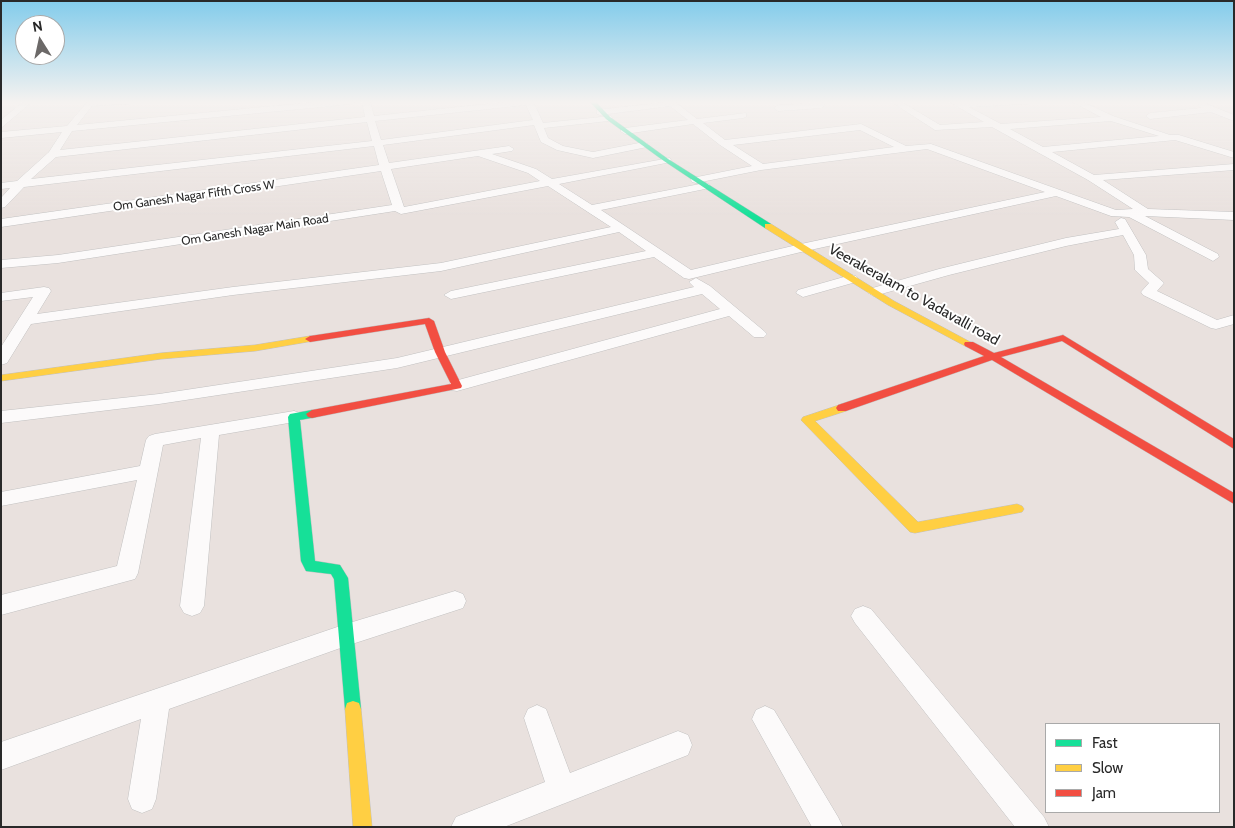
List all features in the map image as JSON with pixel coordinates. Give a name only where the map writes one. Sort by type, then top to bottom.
[{"type":"street","points":[[1,205],[21,183],[53,154],[62,140]]},
{"type":"street","points":[[53,154],[183,140]]},
{"type":"street","points":[[1,186],[399,140]]},
{"type":"street","points":[[544,140],[560,148],[593,155],[644,145]]},
{"type":"street","name":"Veerakeralam to Vadavalli road","points":[[637,140],[851,279],[891,303],[992,356],[1116,427],[1234,499]]},
{"type":"street","points":[[719,140],[761,167]]},
{"type":"street","points":[[723,143],[752,140]]},
{"type":"street","points":[[886,140],[903,148]]},
{"type":"street","points":[[1023,140],[1092,178],[1145,212]]},
{"type":"street","points":[[1042,150],[1158,140]]},
{"type":"street","points":[[1182,140],[1234,155]]},
{"type":"street","points":[[378,142],[398,207]]},
{"type":"street","points":[[592,208],[761,167],[928,146],[1115,214],[1145,212],[1234,216]]},
{"type":"street","name":"Om Ganesh Nagar Fifth Cross W","points":[[1,223],[508,149]]},
{"type":"street","points":[[478,153],[532,171],[592,208],[688,275],[759,334]]},
{"type":"street","points":[[549,182],[666,160]]},
{"type":"street","points":[[1092,178],[1234,167]]},
{"type":"street","name":"Om Ganesh Nagar Main Road","points":[[1,264],[76,256],[398,207],[401,211],[549,182]]},
{"type":"street","points":[[688,275],[801,248],[1057,193]]},
{"type":"street","points":[[1131,212],[1213,257]]},
{"type":"street","points":[[1115,214],[1140,255],[1142,270],[1157,283],[1148,292],[1216,325],[1234,319]]},
{"type":"street","points":[[25,320],[233,291],[441,267],[621,228]]},
{"type":"street","points":[[874,292],[944,272],[1057,244],[1127,231]]},
{"type":"street","points":[[452,295],[654,253]]},
{"type":"street","points":[[803,293],[851,279]]},
{"type":"street","points":[[1,417],[169,398],[397,363],[704,289]]},
{"type":"street","points":[[1,297],[44,291],[1,360]]},
{"type":"street","points":[[1,605],[127,573],[155,440],[412,396],[457,386],[731,311]]},
{"type":"street","points":[[1,378],[161,356],[255,348],[429,321],[440,352],[457,386]]},
{"type":"street","points":[[1017,509],[916,528],[807,420],[992,356],[1063,338],[1234,445]]},
{"type":"street","points":[[294,417],[308,561],[311,567],[335,569],[341,578],[363,827]]},
{"type":"street","points":[[192,606],[212,430]]},
{"type":"street","points":[[1,499],[149,471]]},
{"type":"street","points":[[1,756],[346,635],[454,601]]},
{"type":"street","points":[[863,616],[1034,827]]},
{"type":"street","points":[[142,799],[157,701]]},
{"type":"street","points":[[537,718],[562,789]]},
{"type":"street","points":[[765,719],[828,827]]},
{"type":"street","points":[[466,827],[678,745]]},
{"type":"traffic: fast","points":[[638,140],[768,226]]},
{"type":"traffic: fast","points":[[312,414],[294,417],[308,561],[311,567],[335,569],[341,578],[353,709]]},
{"type":"traffic: slow","points":[[768,226],[891,303],[969,344]]},
{"type":"traffic: slow","points":[[1,378],[161,356],[255,348],[310,339]]},
{"type":"traffic: slow","points":[[842,408],[807,420],[915,528],[1017,509]]},
{"type":"traffic: slow","points":[[353,709],[363,827]]},
{"type":"traffic: jam","points":[[310,339],[429,321],[440,352],[457,386],[312,414]]},
{"type":"traffic: jam","points":[[842,408],[993,356],[1063,338],[1234,445]]},
{"type":"traffic: jam","points":[[969,344],[1015,368],[1234,499]]}]
